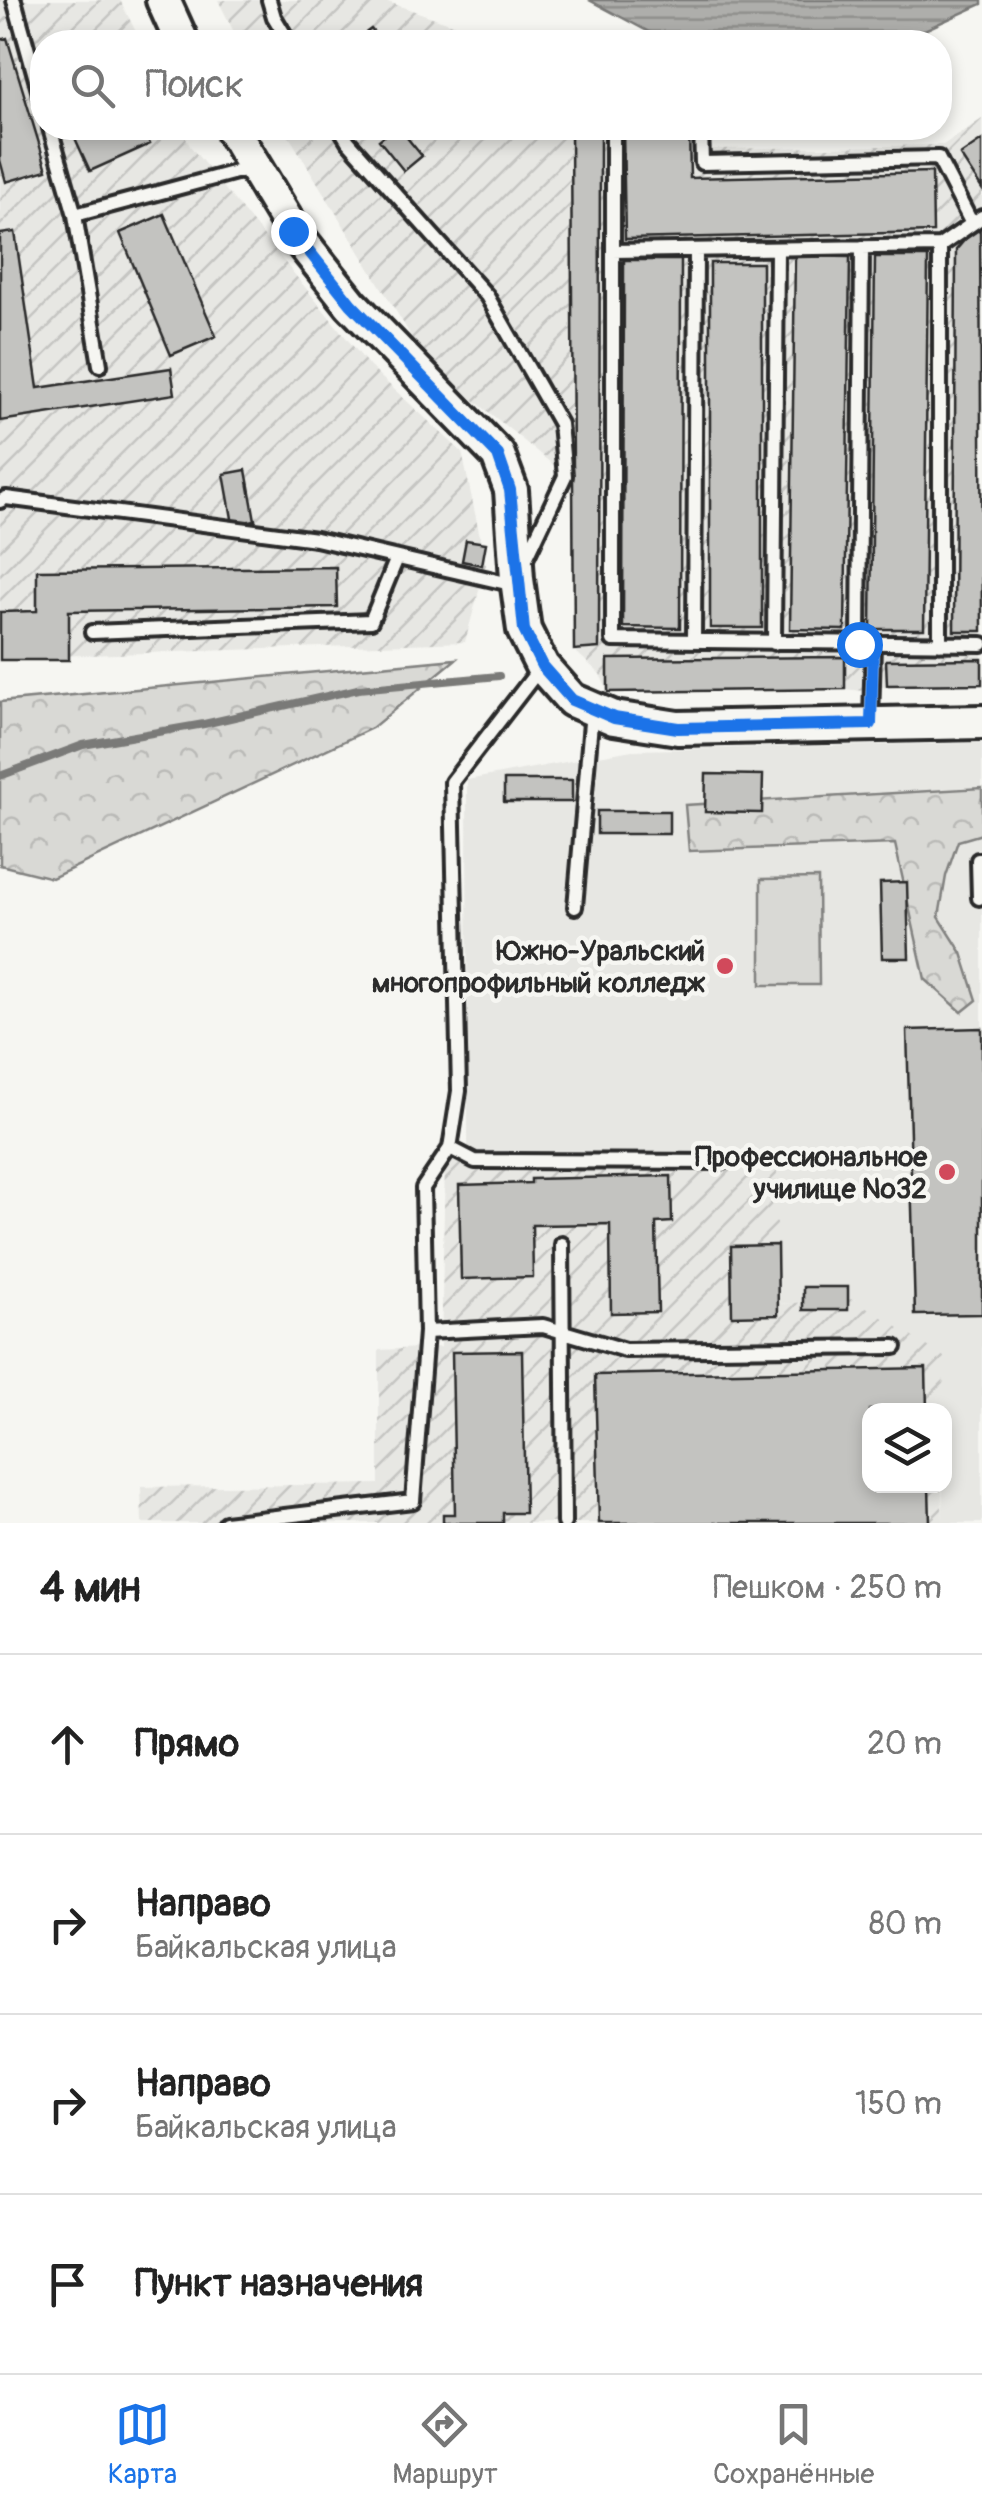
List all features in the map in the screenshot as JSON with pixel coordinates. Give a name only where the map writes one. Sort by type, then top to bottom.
[{"type":"street","points":[[162,0],[176,30]]},
{"type":"street","points":[[237,140],[293,231],[351,304],[498,455],[510,490],[524,630],[542,666],[572,700],[614,718],[678,728],[982,722]]},
{"type":"lane","points":[[14,0],[30,58]]},
{"type":"lane","points":[[269,0],[282,30]]},
{"type":"lane","points":[[53,140],[75,215],[100,365]]},
{"type":"lane","points":[[0,501],[6,498],[297,536],[517,582],[564,476],[560,424],[488,296],[347,140]]},
{"type":"lane","points":[[613,140],[613,640],[982,644]]},
{"type":"lane","points":[[613,251],[940,246],[977,221],[938,158],[702,163],[702,140]]},
{"type":"lane","points":[[75,215],[254,167]]},
{"type":"lane","points":[[940,246],[940,644]]},
{"type":"lane","points":[[862,248],[866,644],[871,724]]},
{"type":"lane","points":[[774,643],[777,249]]},
{"type":"lane","points":[[694,642],[696,250]]},
{"type":"lane","points":[[92,632],[371,621],[397,558]]},
{"type":"lane","points":[[224,1523],[413,1502],[426,1332],[423,1188],[450,1148],[458,1091],[452,782],[542,666]]},
{"type":"lane","points":[[576,907],[593,709]]},
{"type":"lane","points":[[979,898],[978,860],[982,860]]},
{"type":"lane","points":[[450,1148],[475,1161],[723,1162]]},
{"type":"lane","points":[[562,1244],[564,1523]]},
{"type":"lane","points":[[426,1332],[543,1326],[625,1350],[895,1348]]},
{"type":"shaded area","points":[[0,0],[120,0],[135,30],[30,30],[30,140],[187,140],[370,367],[462,452],[486,565],[465,642],[0,658]]},
{"type":"shaded area","points":[[218,0],[382,0],[471,30],[233,30]]},
{"type":"shaded area","points":[[589,0],[982,0],[982,4],[925,30],[645,30]]},
{"type":"shaded area","points":[[982,119],[982,685],[887,685],[872,692],[608,692],[600,674],[574,650],[573,481],[427,362],[291,140],[712,140],[712,149],[943,145]]},
{"type":"shaded area","name":"Южно-Уральский многопрофильный колледж","points":[[982,743],[982,1523],[942,1523],[943,1493],[952,1493],[952,1403],[938,1403],[854,1299],[777,1304],[468,1151],[467,780],[632,750]]},
{"type":"shaded area","points":[[468,1151],[777,1154],[777,1304],[854,1299],[944,1357],[943,1403],[862,1403],[862,1493],[942,1493],[942,1523],[142,1523],[141,1487],[379,1484],[379,1350],[441,1347],[445,1163]]},
{"type":"green space","points":[[456,659],[372,728],[52,878],[0,865],[0,702]]},
{"type":"green space","points":[[982,788],[982,834],[958,841],[946,876],[939,917],[962,953],[977,1000],[962,1012],[925,979],[895,844],[689,851],[685,805]]},
{"type":"green space","points":[[818,878],[819,985],[761,985],[761,879]]},
{"type":"building","points":[[7,38],[30,114],[30,140],[38,140],[47,170],[6,182],[0,160],[0,40]]},
{"type":"building","points":[[76,140],[148,140],[150,144],[90,171]]},
{"type":"building","points":[[379,140],[409,140],[422,156],[404,171]]},
{"type":"building","points":[[571,140],[600,140],[599,648],[574,650]]},
{"type":"building","points":[[623,140],[689,140],[690,178],[932,172],[933,232],[625,239]]},
{"type":"building","points":[[982,140],[982,189],[960,155]]},
{"type":"building","points":[[164,214],[216,336],[171,355],[120,233]]},
{"type":"building","points":[[980,222],[982,631],[954,631],[956,250]]},
{"type":"building","points":[[15,232],[38,388],[171,368],[175,394],[0,421],[0,234]]},
{"type":"building","points":[[795,256],[850,257],[845,630],[790,629]]},
{"type":"building","points":[[875,257],[928,257],[924,629],[871,629]]},
{"type":"building","points":[[624,260],[681,260],[680,628],[623,627]]},
{"type":"building","points":[[710,263],[762,263],[762,628],[710,628]]},
{"type":"building","points":[[246,470],[255,520],[233,524],[224,474]]},
{"type":"building","points":[[466,540],[486,543],[482,565],[462,561]]},
{"type":"building","points":[[336,567],[337,607],[69,611],[69,660],[0,660],[0,612],[37,611],[37,570]]},
{"type":"building","points":[[845,657],[845,689],[608,692],[608,659]]},
{"type":"building","points":[[982,659],[982,684],[887,685],[886,660]]},
{"type":"building","points":[[706,774],[763,775],[762,813],[705,812]]},
{"type":"building","points":[[504,780],[572,780],[572,802],[504,802]]},
{"type":"building","points":[[597,811],[669,811],[669,834],[597,834]]},
{"type":"building","points":[[907,882],[909,958],[882,958],[880,883]]},
{"type":"building","name":"Профессиональное училище №32","points":[[982,1028],[982,1314],[915,1315],[907,1030]]},
{"type":"building","points":[[671,1176],[672,1222],[656,1223],[658,1312],[611,1313],[610,1224],[532,1225],[533,1277],[461,1279],[459,1185]]},
{"type":"building","points":[[777,1245],[778,1315],[732,1316],[731,1246]]},
{"type":"building","points":[[803,1287],[848,1287],[848,1310],[803,1310]]},
{"type":"building","points":[[522,1351],[525,1513],[503,1513],[503,1523],[443,1523],[443,1514],[455,1514],[452,1352]]},
{"type":"building","points":[[926,1368],[927,1403],[862,1403],[862,1493],[929,1493],[930,1523],[599,1523],[595,1375]]},
{"type":"waterway","points":[[0,776],[83,745],[204,724],[358,689],[499,676]]},
{"type":"place","name":"Южно-Уральский многопрофильный колледж","points":[[725,966]]},
{"type":"place","name":"Профессиональное училище №32","points":[[947,1172]]},
{"type":"route","points":[[293,231],[351,304],[498,455],[510,490],[524,630],[542,666],[572,700],[614,718],[678,728],[871,724],[873,644],[859,644]]}]
